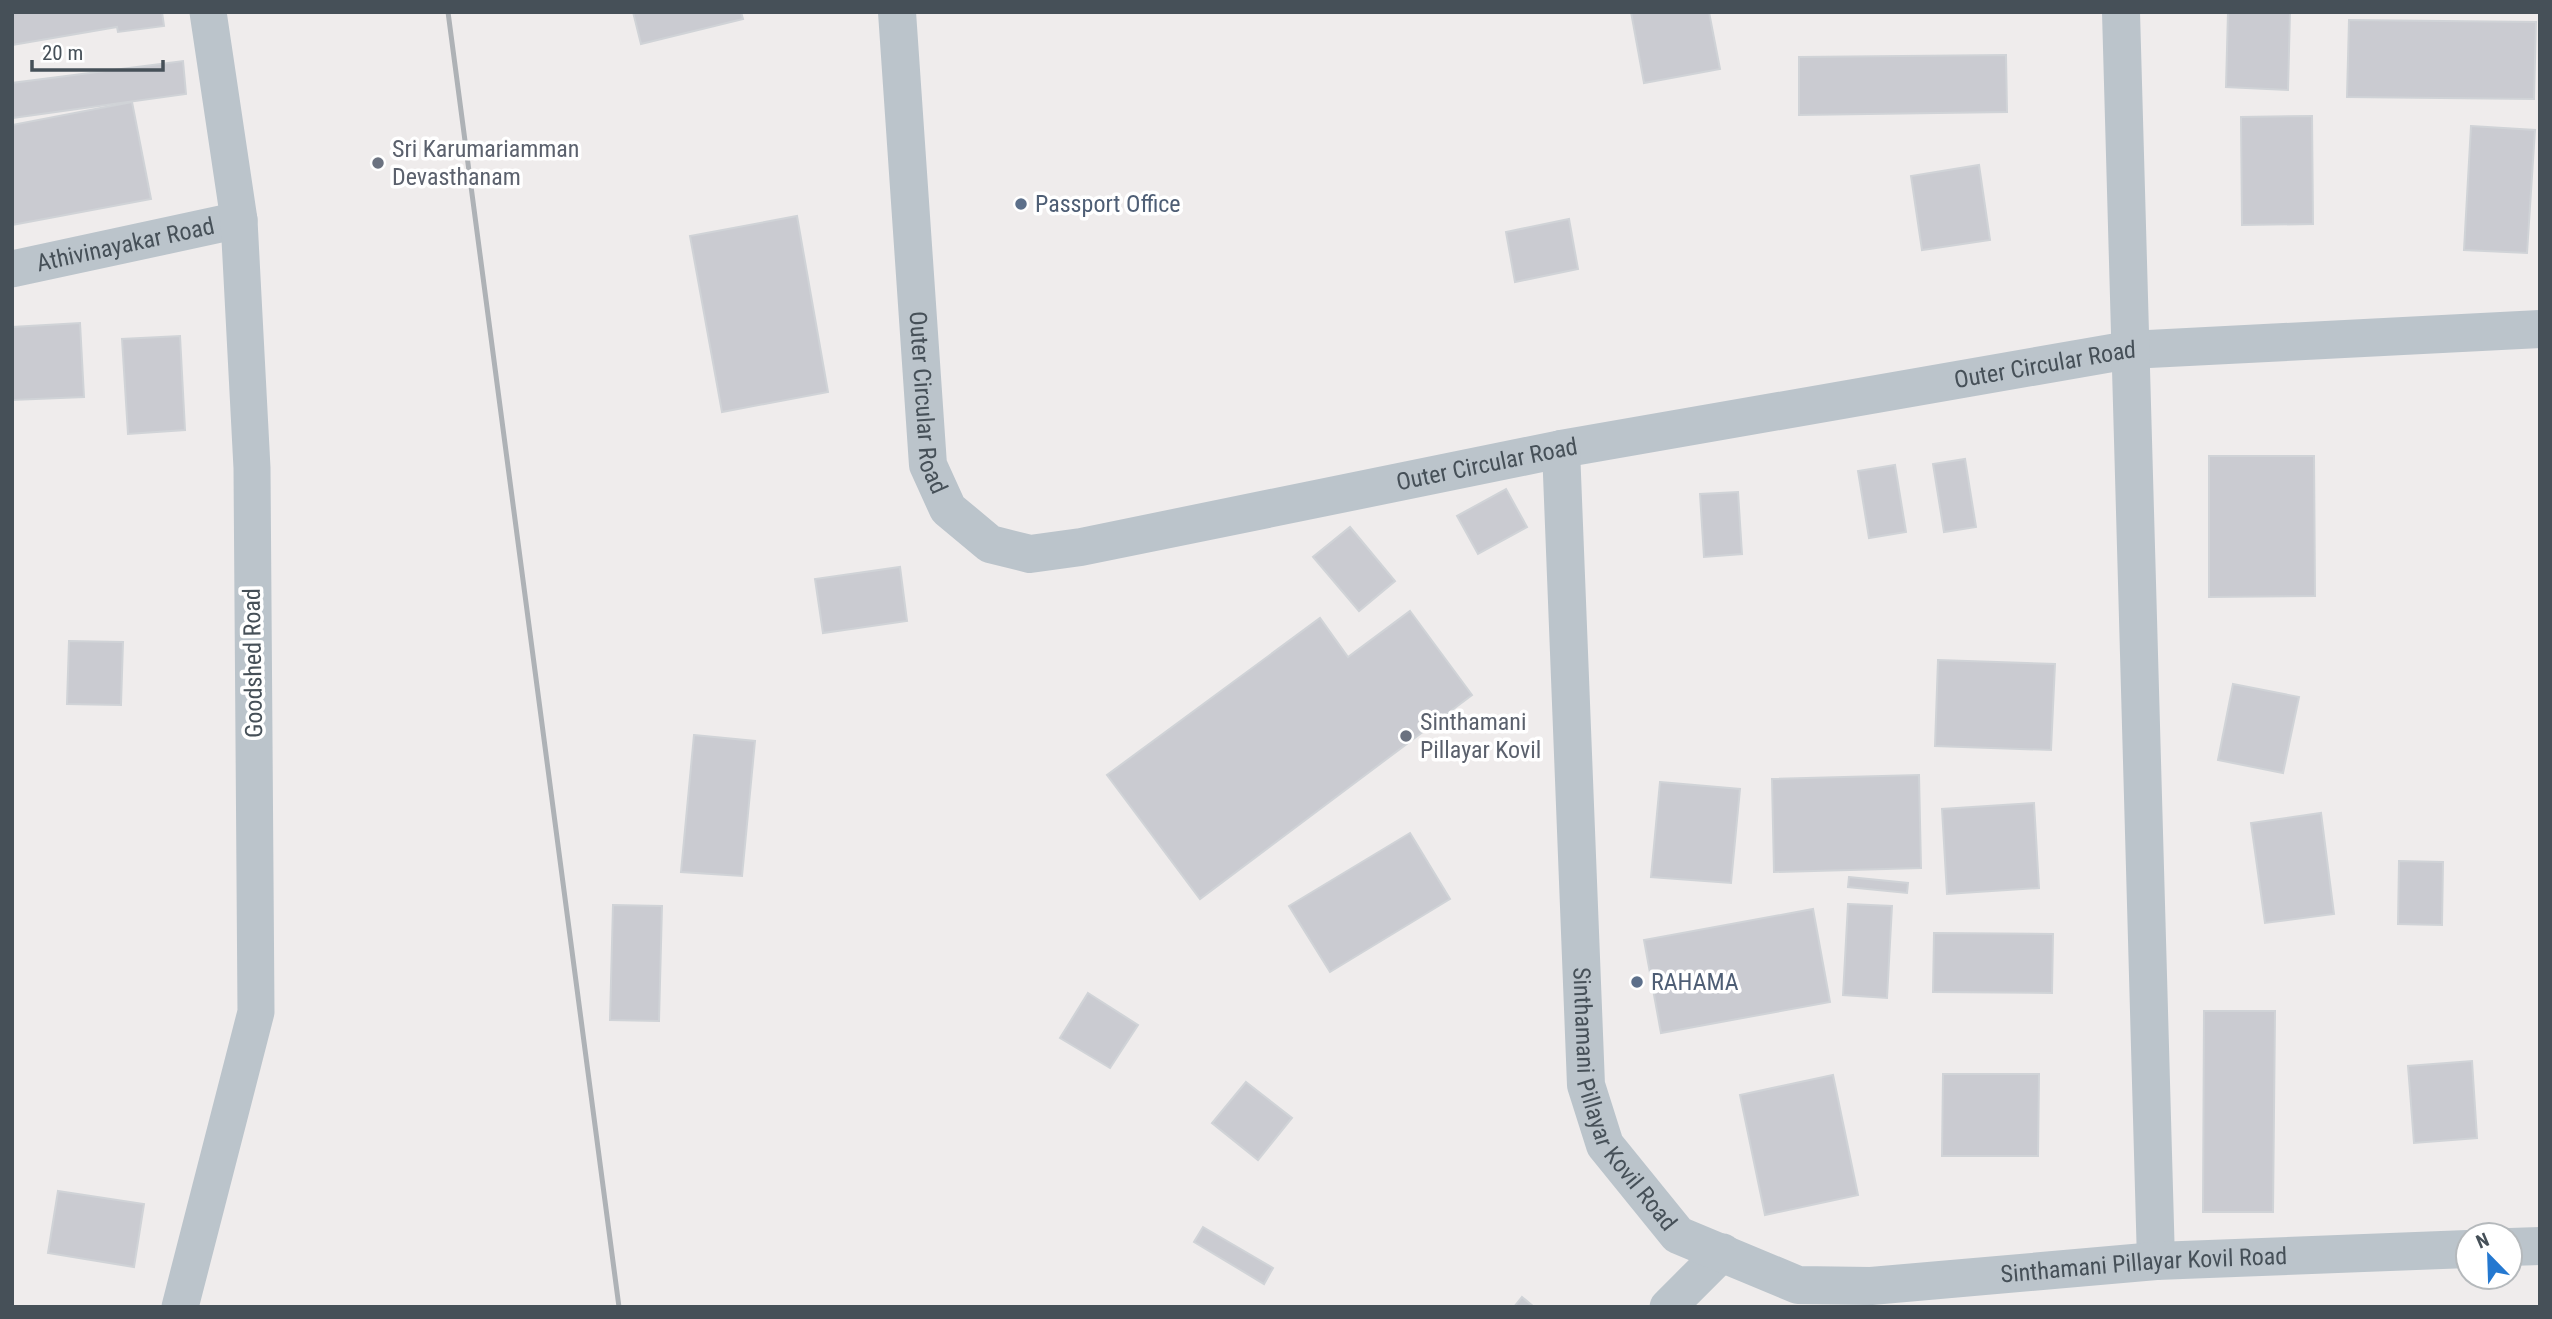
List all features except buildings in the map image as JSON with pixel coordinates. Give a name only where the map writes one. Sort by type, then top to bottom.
[{"type":"street","name":"Goodshed Road","points":[[180,1307],[256,1012],[251,468],[239,219],[208,12]]},
{"type":"street","name":"Outer Circular Road","points":[[897,12],[928,465],[948,509],[990,544],[1030,554],[1081,547],[1560,449],[2129,350],[2540,329]]},
{"type":"street","points":[[2121,12],[2156,1261]]},
{"type":"street","name":"Athivinayakar Road","points":[[12,269],[239,219]]},
{"type":"street","name":"Sinthamani Pillayar Kovil Road","points":[[1560,449],[1586,1085],[1605,1145],[1678,1235],[1798,1285],[1858,1286],[2156,1261],[2454,1250]]},
{"type":"street","points":[[1668,1307],[1723,1252]]},
{"type":"railway","points":[[448,12],[619,1307]]},
{"type":"place","name":"Sri Karumariamman Devasthanam","points":[[378,163]]},
{"type":"place","name":"Passport Office","points":[[1021,204]]},
{"type":"place","name":"Sinthamani Pillayar Kovil","points":[[1406,736]]},
{"type":"place","name":"RAHAMA","points":[[1637,982]]}]
